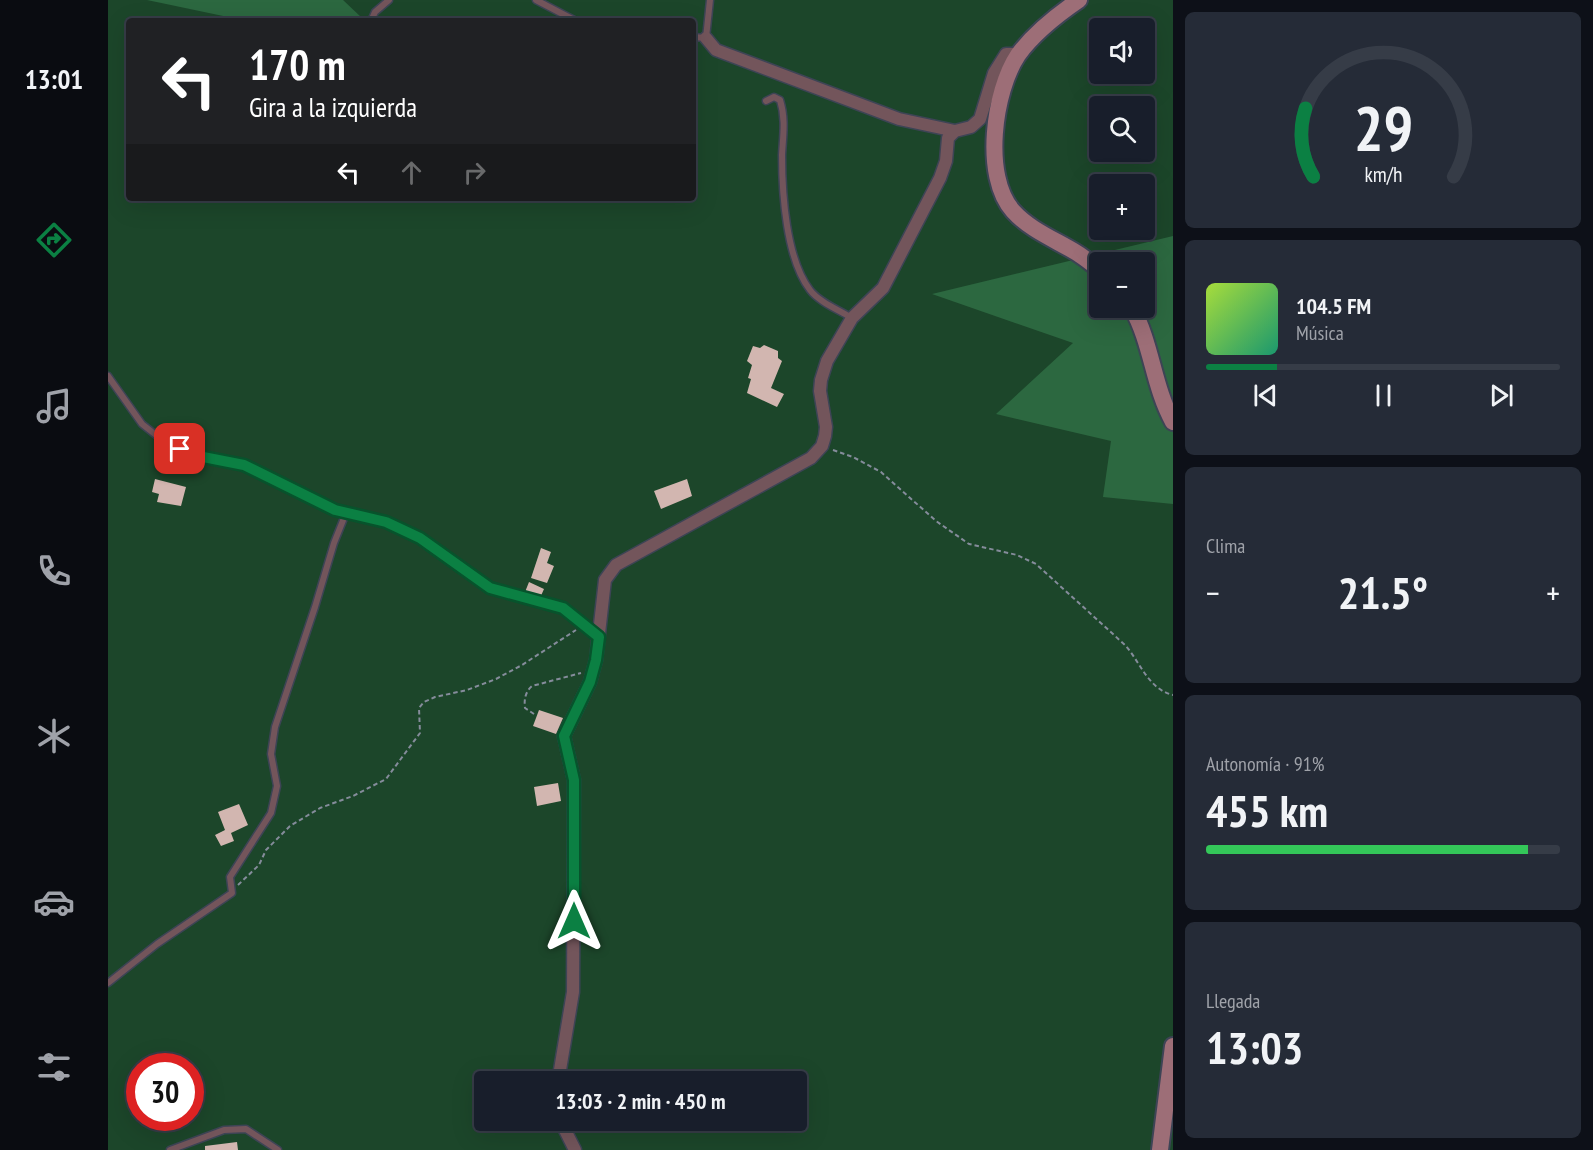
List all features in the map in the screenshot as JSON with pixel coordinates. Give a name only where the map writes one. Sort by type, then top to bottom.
[{"type":"street","points":[[1079,0],[1038,32],[1019,54],[1008,76],[998,111],[995,142],[1000,189],[1009,206],[1024,221],[1089,262]]},
{"type":"street","points":[[706,38],[716,50],[899,118],[955,131],[970,127],[980,119],[994,73],[1006,54],[1019,54]]},
{"type":"street","points":[[560,1071],[573,992],[574,780],[564,736],[590,682],[599,637],[605,580],[616,565],[811,458],[822,446],[826,427],[820,391],[827,361],[852,318],[883,288],[940,178],[946,162],[948,138],[955,131]]},
{"type":"street","points":[[1137,318],[1145,334],[1163,401],[1173,422]]},
{"type":"street","points":[[1160,1150],[1169,1124],[1173,1046]]},
{"type":"street","points":[[566,1131],[575,1150]]},
{"type":"lane","points":[[372,18],[375,12],[389,0]]},
{"type":"lane","points":[[536,0],[570,18]]},
{"type":"lane","points":[[696,37],[706,38],[710,0]]},
{"type":"lane","points":[[766,101],[774,97],[780,100],[784,115],[783,194],[790,244],[801,274],[810,291],[852,318]]},
{"type":"lane","points":[[108,376],[142,424],[166,443],[193,455],[244,465],[335,510],[386,522],[420,538],[490,588],[563,608],[599,637]]},
{"type":"lane","points":[[108,983],[157,944],[232,893],[230,877],[271,813],[278,786],[271,754],[275,727],[334,543],[346,513]]},
{"type":"lane","points":[[170,1150],[224,1130],[246,1129],[278,1150]]},
{"type":"path","points":[[822,446],[869,464],[936,520],[969,544],[1017,555],[1036,564],[1125,645],[1152,684],[1164,693],[1173,695]]},
{"type":"path","points":[[231,891],[259,865],[266,850],[290,826],[320,808],[352,796],[386,779],[420,733],[419,708],[424,702],[496,679],[522,665],[582,625]]},
{"type":"path","points":[[534,714],[525,708],[528,689],[572,676],[594,666]]},
{"type":"green space","points":[[108,0],[1173,0],[1173,1150],[108,1150]]},
{"type":"green space","points":[[147,0],[343,0],[362,18],[233,18]]},
{"type":"green space","points":[[1173,236],[1173,504],[1103,497],[1111,441],[996,414],[1073,343],[932,294],[1089,256],[1089,318],[1155,318],[1155,252],[1107,252]]},
{"type":"building","points":[[764,345],[778,351],[778,358],[782,361],[771,388],[784,394],[777,407],[747,393],[752,365],[747,361],[753,346],[760,348]]},
{"type":"building","points":[[155,479],[186,487],[181,506],[157,502],[159,494],[152,492]]},
{"type":"building","points":[[687,479],[692,496],[661,509],[654,491]]},
{"type":"building","points":[[541,548],[551,552],[547,563],[554,566],[547,583],[531,578]]},
{"type":"building","points":[[529,582],[544,589],[540,598],[525,592]]},
{"type":"building","points":[[539,710],[563,718],[556,734],[533,726]]},
{"type":"building","points":[[558,783],[561,801],[537,806],[534,787]]},
{"type":"building","points":[[239,804],[248,825],[231,833],[234,841],[221,846],[215,835],[225,830],[218,812]]},
{"type":"building","points":[[237,1142],[238,1150],[205,1150],[205,1146]]},
{"type":"route","points":[[180,449],[193,455],[244,465],[335,510],[386,522],[420,538],[490,588],[563,608],[599,637],[590,682],[564,736],[574,780],[574,921]]}]
